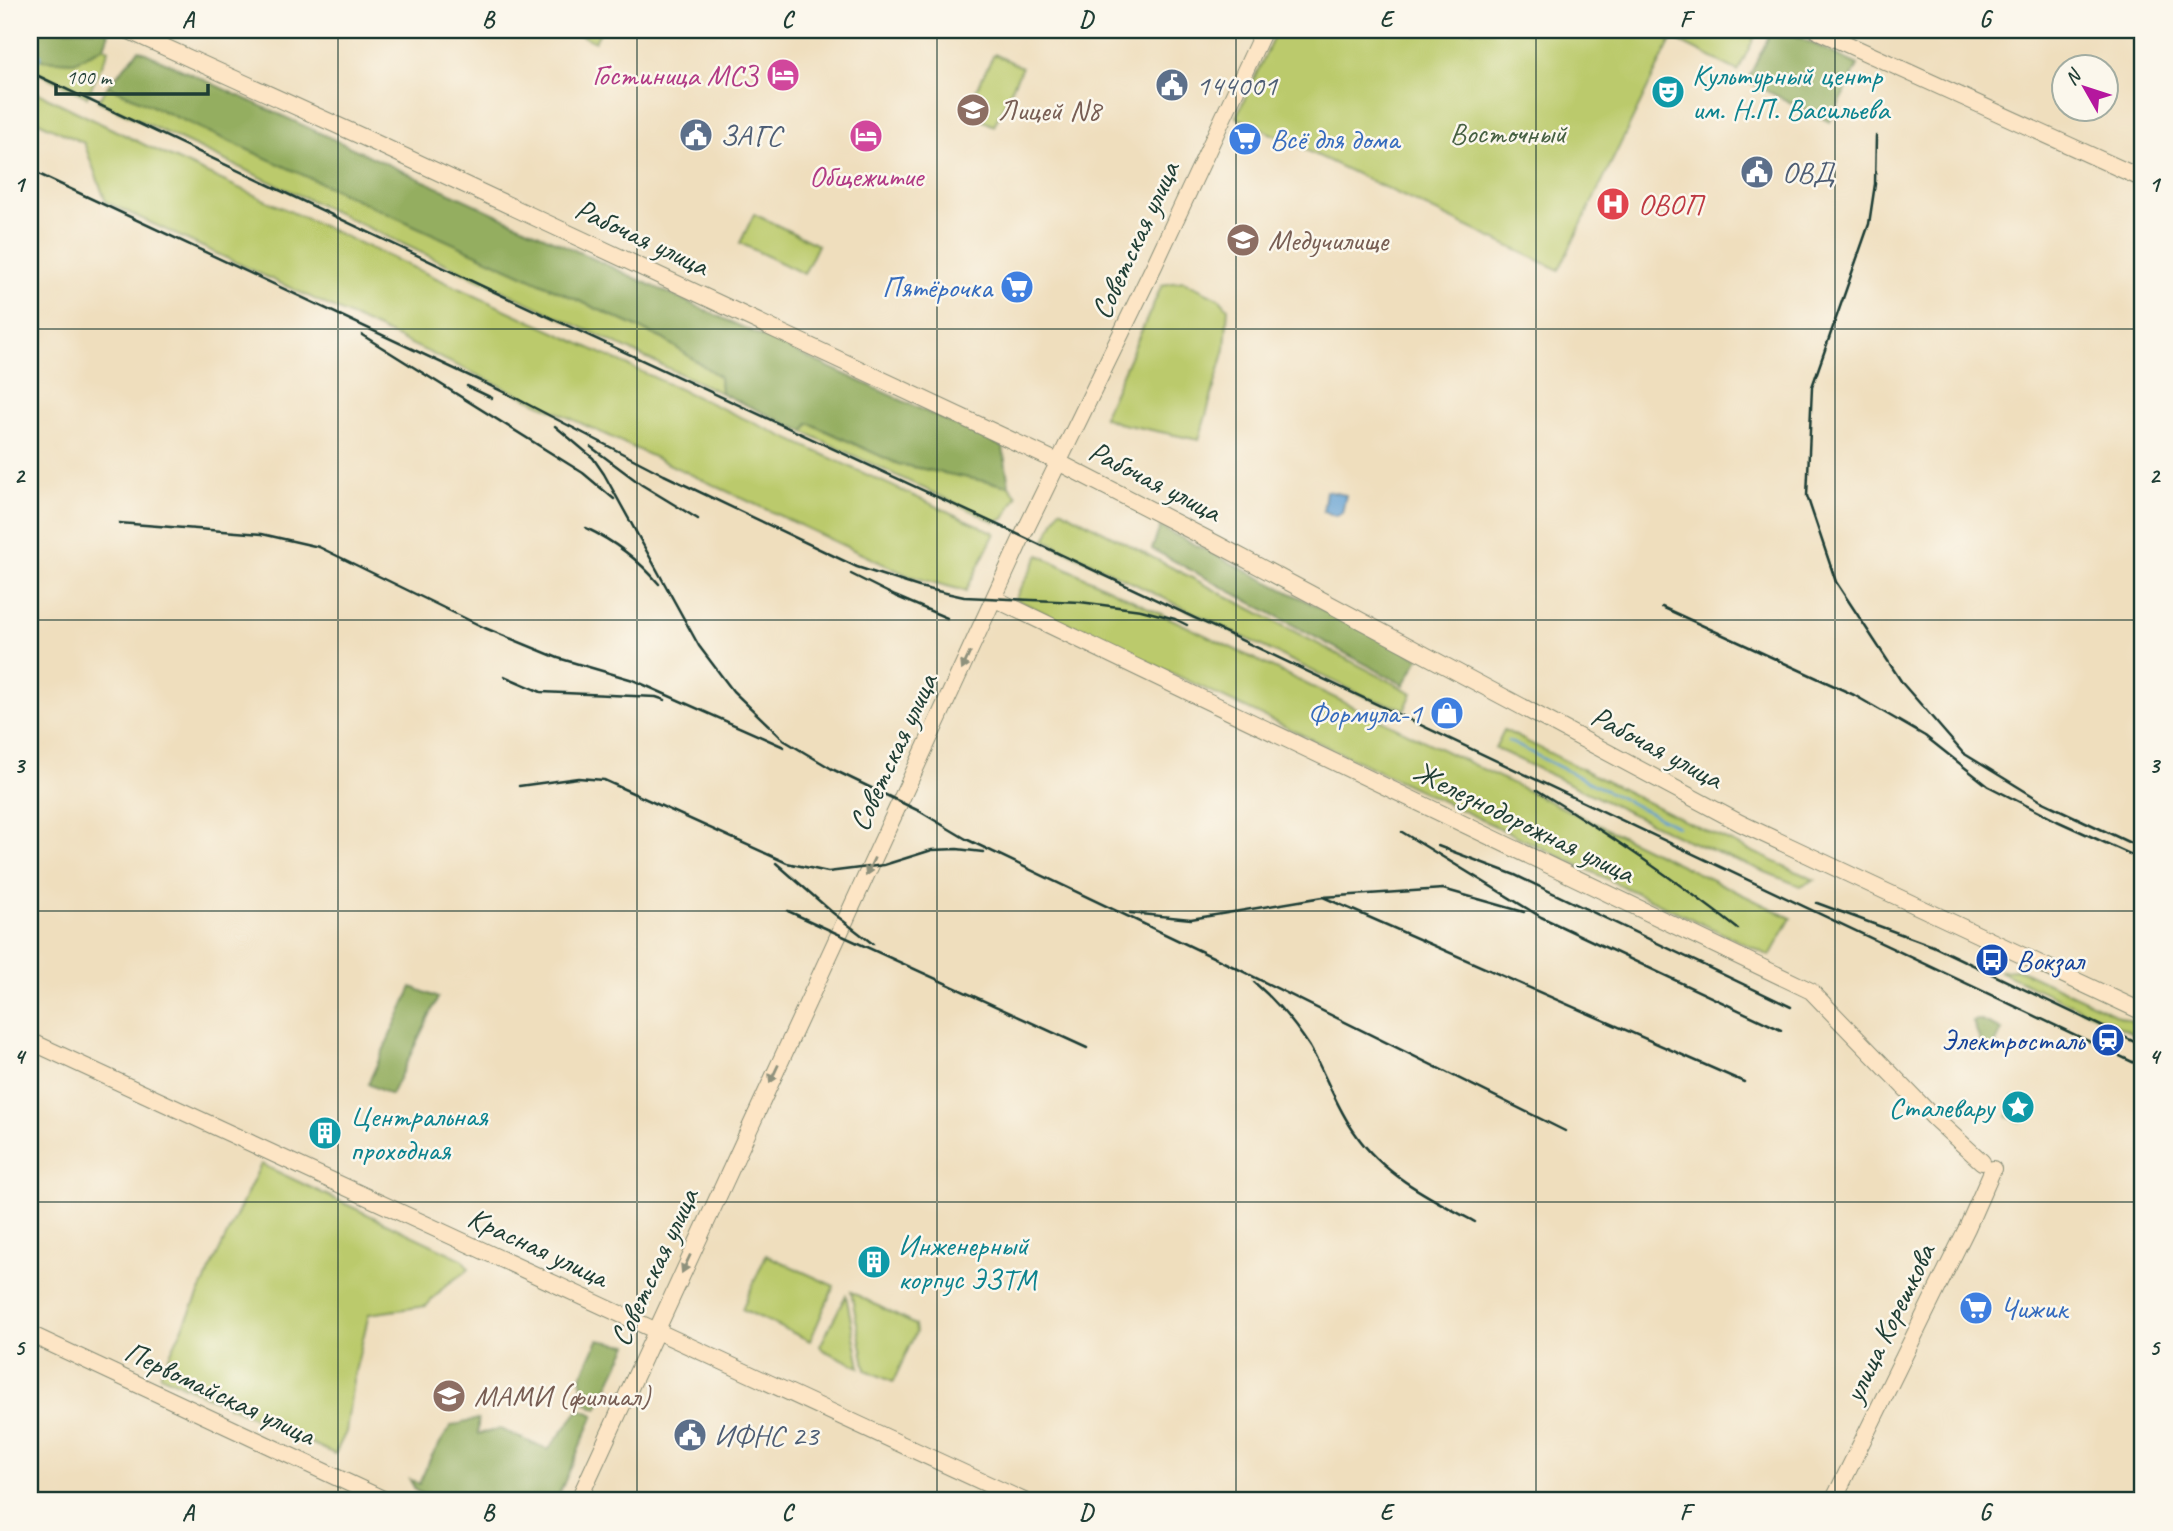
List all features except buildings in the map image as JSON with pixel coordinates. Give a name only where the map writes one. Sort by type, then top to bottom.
[{"type":"street","name":"Рабочая улица","points":[[127,30],[363,136],[1058,462],[1740,823],[2143,1012]]},
{"type":"street","name":"Советская улица","points":[[578,1501],[1058,462],[1264,30]]},
{"type":"street","points":[[1815,30],[2143,179]]},
{"type":"street","name":"Железнодорожная улица","points":[[995,599],[1811,991],[1934,1118],[1988,1165]]},
{"type":"street","name":"Красная улица","points":[[30,1041],[1024,1501]]},
{"type":"street","name":"улица Корешкова","points":[[1833,1501],[1967,1228],[1988,1165]]},
{"type":"street","name":"Первомайская улица","points":[[30,1334],[387,1501]]},
{"type":"green space","points":[[30,30],[102,30],[109,33],[104,47],[74,62],[42,60],[30,48]]},
{"type":"green space","points":[[570,30],[601,30],[595,42]]},
{"type":"green space","name":"Восточный","points":[[1277,30],[1676,30],[1559,270],[1236,117]]},
{"type":"green space","points":[[1686,30],[1758,30],[1738,71],[1680,42]]},
{"type":"green space","points":[[1772,30],[1784,30],[1858,65],[1830,122],[1747,81]]},
{"type":"green space","points":[[104,47],[109,50],[87,97],[30,69],[30,48],[42,60],[74,62]]},
{"type":"green space","points":[[139,50],[1003,447],[1009,486],[898,464],[809,423],[804,432],[721,393],[720,377],[663,339],[108,86]]},
{"type":"green space","points":[[994,54],[1022,67],[994,126],[965,112]]},
{"type":"green space","points":[[108,86],[663,339],[720,377],[721,393],[98,101]]},
{"type":"green space","points":[[30,89],[149,147],[995,533],[966,591],[909,576],[106,202],[84,143],[30,118]]},
{"type":"green space","points":[[754,214],[818,245],[804,274],[740,243]]},
{"type":"green space","points":[[1183,281],[1220,299],[1228,308],[1225,349],[1199,440],[1118,423],[1103,417],[1162,285]]},
{"type":"green space","points":[[809,423],[898,464],[1009,486],[1017,496],[1004,519],[995,522],[804,432]]},
{"type":"green space","points":[[1060,509],[1412,693],[1405,709],[1368,698],[1045,540]]},
{"type":"green space","points":[[1160,527],[1419,658],[1404,685],[1152,549]]},
{"type":"green space","points":[[1039,555],[1791,918],[1770,956],[1015,599]]},
{"type":"green space","points":[[1504,730],[1687,822],[1815,880],[1800,886],[1684,839],[1495,748]]},
{"type":"green space","points":[[2020,970],[2143,1027],[2143,1038],[1999,971]]},
{"type":"green space","points":[[412,987],[438,998],[391,1095],[368,1084]]},
{"type":"green space","points":[[1979,1020],[2002,1030],[1991,1053],[1983,1049],[1973,1021]]},
{"type":"green space","points":[[2014,1096],[2032,1104],[2021,1122],[2007,1117]]},
{"type":"green space","points":[[261,1164],[462,1259],[469,1269],[445,1286],[426,1306],[369,1314],[353,1380],[346,1432],[335,1454],[160,1375]]},
{"type":"green space","points":[[766,1255],[834,1286],[810,1341],[742,1309]]},
{"type":"green space","points":[[851,1292],[915,1325],[916,1332],[893,1382],[866,1370]]},
{"type":"green space","points":[[846,1295],[860,1367],[823,1350],[820,1346]]},
{"type":"green space","points":[[598,1340],[628,1345],[597,1409],[583,1402],[581,1377]]},
{"type":"green space","points":[[580,1409],[594,1415],[556,1501],[438,1501],[416,1491],[410,1480],[419,1484],[431,1457],[451,1426],[478,1419],[478,1434],[500,1429],[548,1450]]},
{"type":"water","points":[[1326,491],[1346,495],[1342,513],[1335,516],[1323,511]]},
{"type":"waterway","points":[[30,50],[41,55],[33,70]]},
{"type":"waterway","points":[[1508,741],[1678,827]]},
{"type":"railway","points":[[30,72],[499,294],[1013,532],[2143,1067]]},
{"type":"railway","points":[[1876,136],[1875,184],[1869,224],[1812,387],[1807,496],[1836,582],[1903,684],[1963,753],[2041,801],[2143,849]]},
{"type":"railway","points":[[30,170],[506,393],[664,475],[857,567],[919,587],[964,597],[1080,602],[1141,610],[1187,625]]},
{"type":"railway","points":[[362,335],[583,473],[614,499]]},
{"type":"railway","points":[[467,386],[492,398]]},
{"type":"railway","points":[[555,426],[593,458],[604,474],[699,646],[733,691],[785,741],[832,769],[919,811],[966,839],[1238,969],[1565,1131]]},
{"type":"railway","points":[[591,447],[642,485],[698,519]]},
{"type":"railway","points":[[119,523],[262,534],[319,547],[485,628],[558,658],[633,680],[784,747]]},
{"type":"railway","points":[[586,528],[626,552],[659,584]]},
{"type":"railway","points":[[851,574],[947,618]]},
{"type":"railway","points":[[1662,607],[1854,695],[1925,736],[1988,786],[2143,860]]},
{"type":"railway","points":[[504,676],[541,692],[656,697],[665,700]]},
{"type":"railway","points":[[519,786],[578,778],[604,780],[787,863],[828,872],[884,865],[932,850],[983,852]]},
{"type":"railway","points":[[1537,790],[1639,856],[1738,929]]},
{"type":"railway","points":[[1402,832],[1541,917],[1781,1030]]},
{"type":"railway","points":[[1438,846],[1515,875],[1791,1007]]},
{"type":"railway","points":[[776,863],[873,944]]},
{"type":"railway","points":[[1130,913],[1191,919],[1323,897],[1443,889],[1524,912]]},
{"type":"railway","points":[[1323,897],[1744,1082]]},
{"type":"railway","points":[[1817,903],[1933,946],[2143,1046]]},
{"type":"railway","points":[[788,911],[1087,1048]]},
{"type":"railway","points":[[1254,982],[1277,1004],[1304,1038],[1342,1113],[1366,1148],[1409,1185],[1475,1222]]},
{"type":"place","name":"Гостиница МСЗ","points":[[783,75]]},
{"type":"place","name":"144001","points":[[1172,85]]},
{"type":"place","name":"Культурный центр им. Н.П. Васильева","points":[[1668,92]]},
{"type":"place","name":"Лицей N8","points":[[973,110]]},
{"type":"place","name":"ЗАГС","points":[[696,135]]},
{"type":"place","name":"Общежитие","points":[[866,136]]},
{"type":"place","name":"Всё для дома","points":[[1245,139]]},
{"type":"place","name":"ОВД","points":[[1757,172]]},
{"type":"place","name":"ОВОП","points":[[1613,204]]},
{"type":"place","name":"Медучилище","points":[[1243,240]]},
{"type":"place","name":"Пятёрочка","points":[[1017,287]]},
{"type":"place","name":"Формула-1","points":[[1447,713]]},
{"type":"place","name":"Вокзал","points":[[1992,960]]},
{"type":"place","name":"Электросталь","points":[[2108,1040]]},
{"type":"place","name":"Сталевару","points":[[2018,1107]]},
{"type":"place","name":"Центральная проходная","points":[[325,1133]]},
{"type":"place","name":"Инженерный корпус ЭЗТМ","points":[[874,1262]]},
{"type":"place","name":"Чижик","points":[[1976,1308]]},
{"type":"place","name":"МАМИ (филиал)","points":[[449,1396]]},
{"type":"place","name":"ИФНС 23","points":[[690,1435]]}]
